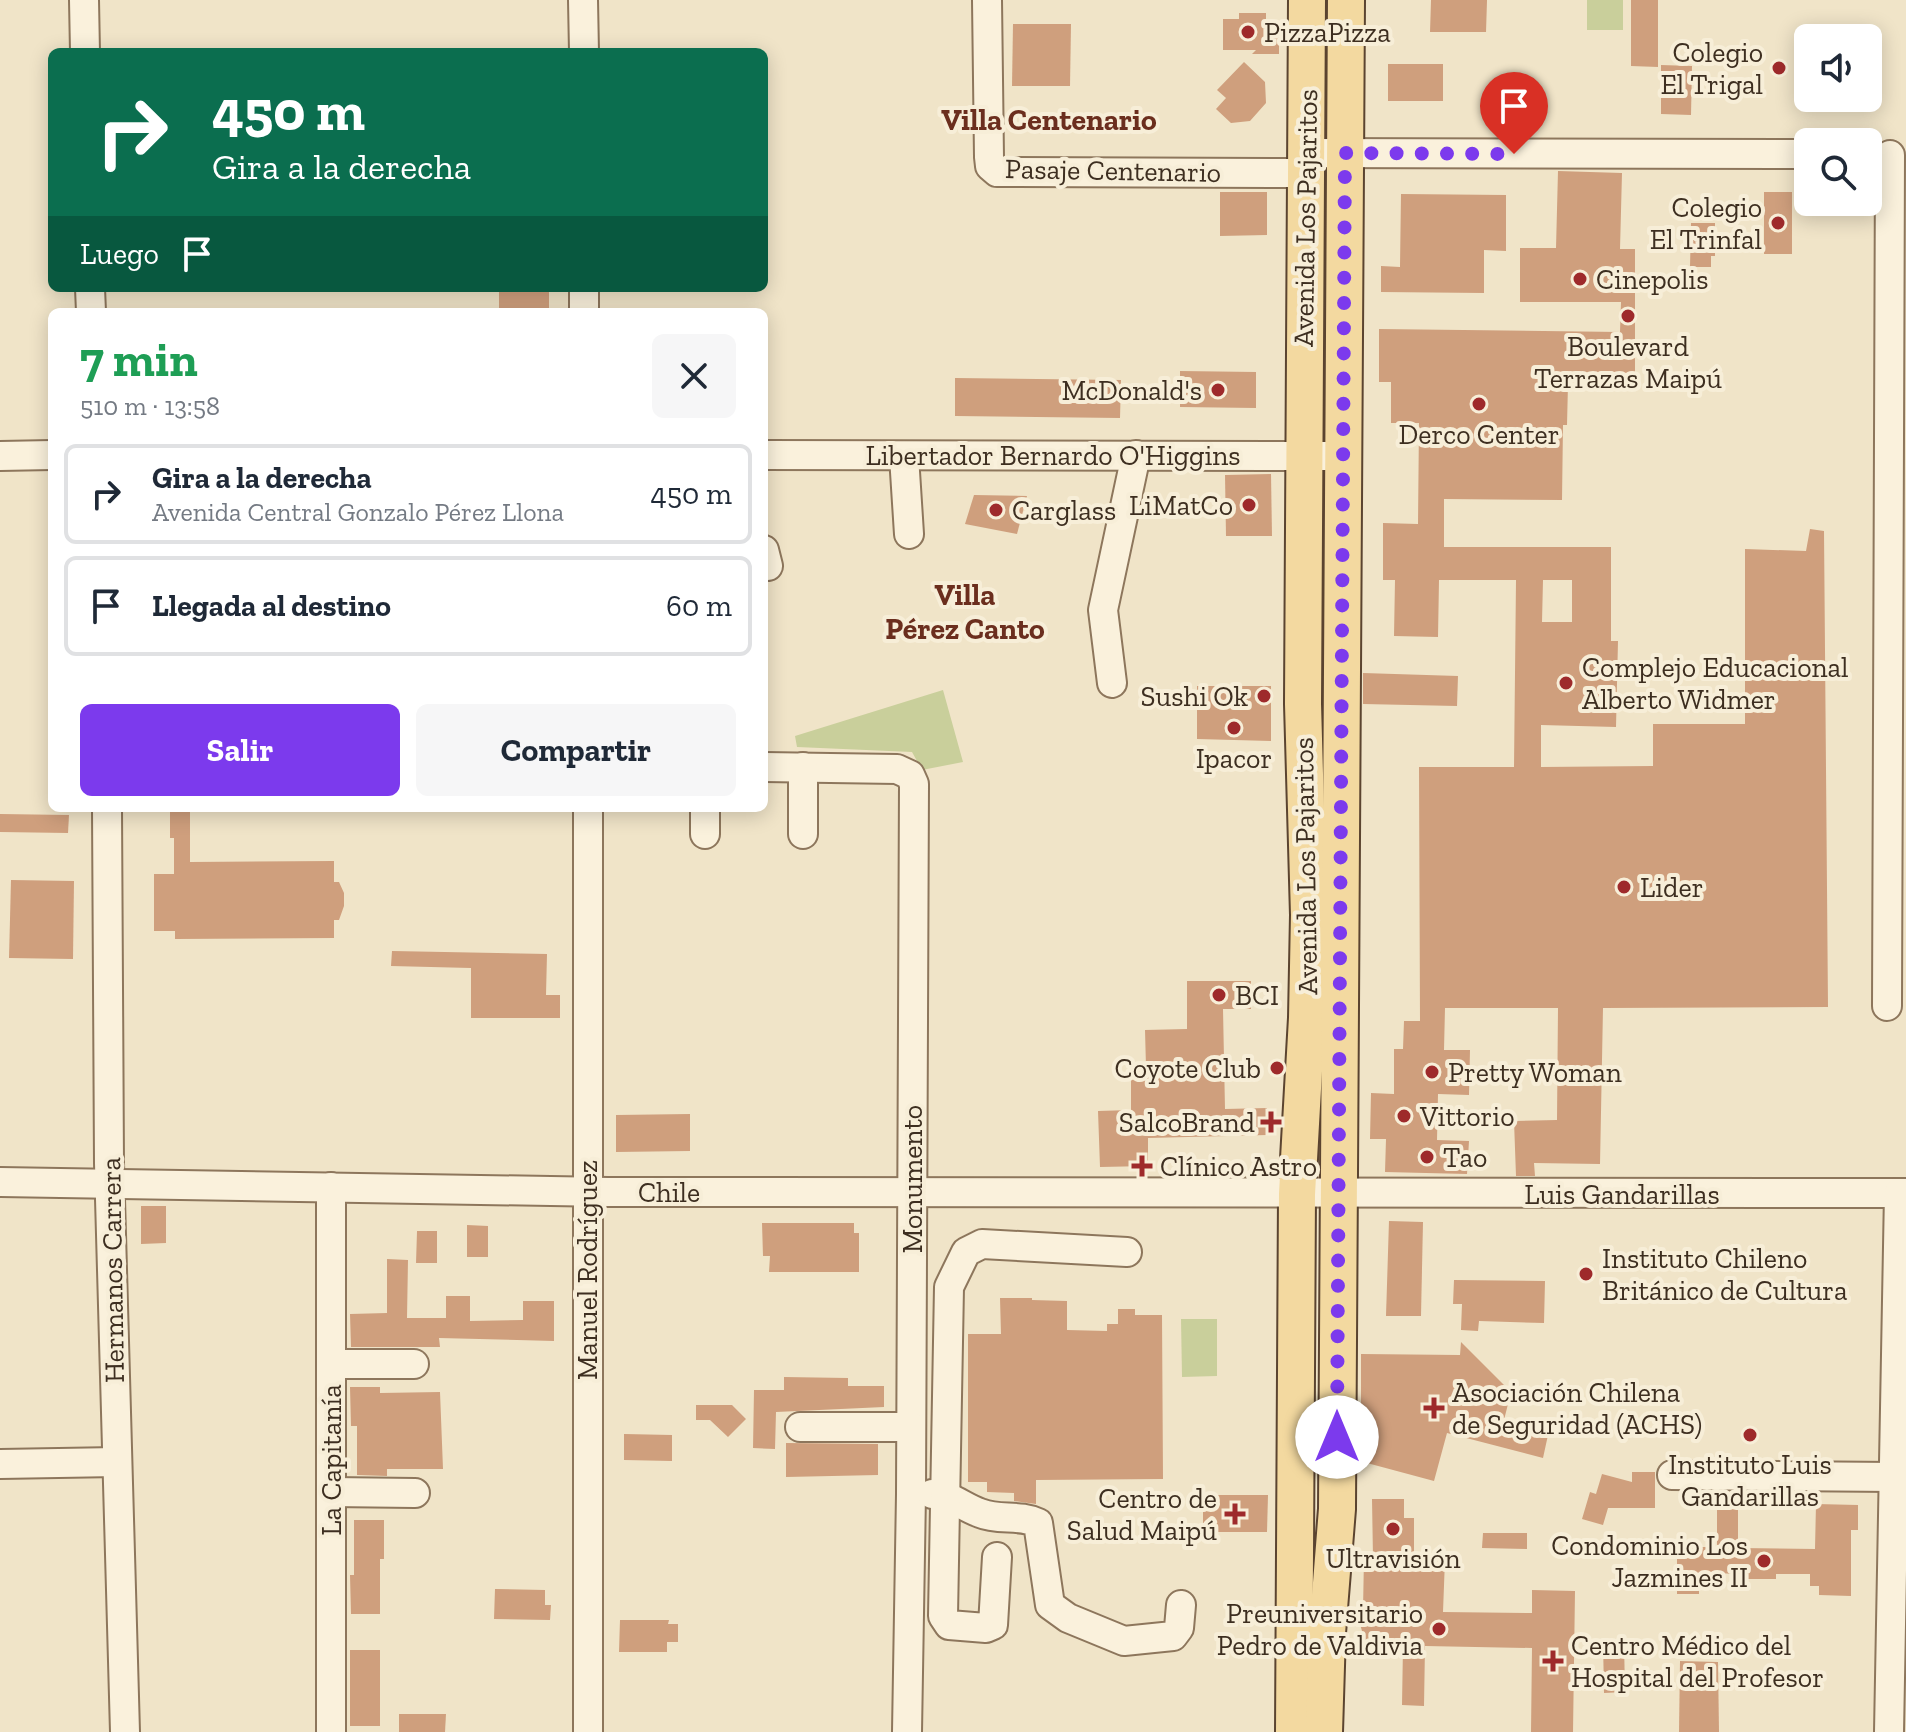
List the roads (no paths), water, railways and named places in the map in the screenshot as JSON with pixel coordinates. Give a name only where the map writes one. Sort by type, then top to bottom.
[{"type":"main road","name":"Avenida Los Pajaritos","points":[[1294,1732],[1297,1194],[1307,1018],[1309,915],[1303,704],[1307,0]]},
{"type":"main road","name":"Avenida Los Pajaritos","points":[[1324,1732],[1327,1633],[1337,1509],[1346,0]]},
{"type":"street","points":[[84,0],[85,48]]},
{"type":"street","points":[[583,0],[584,48]]},
{"type":"street","name":"Pasaje Centenario","points":[[987,0],[989,157],[990,166],[997,172],[1306,163]]},
{"type":"street","points":[[1306,163],[1345,153],[1794,154]]},
{"type":"street","points":[[1887,1006],[1897,962],[1898,385],[1888,155]]},
{"type":"street","points":[[0,456],[48,455]]},
{"type":"street","name":"Libertador Bernardo O'Higgins","points":[[768,455],[1342,456]]},
{"type":"street","points":[[1112,683],[1103,610],[1136,455]]},
{"type":"street","points":[[904,456],[909,534]]},
{"type":"street","name":"Monumento","points":[[768,767],[897,769],[910,775],[914,784],[907,1732]]},
{"type":"street","points":[[803,767],[803,834]]},
{"type":"street","name":"Hermanos Carrera","points":[[107,812],[110,1184],[125,1732]]},
{"type":"street","name":"Manuel Rodríguez","points":[[588,812],[588,1732]]},
{"type":"street","name":"Chile","points":[[0,1182],[587,1192],[1338,1193]]},
{"type":"street","name":"La Capitanía","points":[[331,1187],[331,1732]]},
{"type":"street","name":"Luis Gandarillas","points":[[1338,1193],[1902,1193]]},
{"type":"street","points":[[1889,1732],[1902,1193]]},
{"type":"street","points":[[997,1557],[993,1625],[986,1628],[949,1625],[943,1616],[949,1287],[966,1252],[982,1244],[1127,1252]]},
{"type":"street","points":[[331,1364],[414,1364]]},
{"type":"street","points":[[800,1427],[911,1427]]},
{"type":"street","points":[[0,1464],[117,1462]]},
{"type":"street","points":[[1672,1475],[1894,1477]]},
{"type":"street","points":[[331,1492],[415,1493]]},
{"type":"street","points":[[911,1494],[946,1495],[984,1515],[1024,1517],[1038,1523],[1050,1605],[1068,1618],[1124,1641],[1173,1636],[1179,1628],[1181,1605]]},
{"type":"place","name":"PizzaPizza","points":[[1248,32]]},
{"type":"place","name":"Colegio El Trigal","points":[[1779,68]]},
{"type":"place","name":"Colegio El Trinfal","points":[[1778,223]]},
{"type":"place","name":"Cinepolis","points":[[1580,279]]},
{"type":"place","name":"Boulevard Terrazas Maipú","points":[[1628,316]]},
{"type":"place","name":"McDonald's","points":[[1218,390]]},
{"type":"place","name":"Derco Center","points":[[1479,404]]},
{"type":"place","name":"LiMatCo","points":[[1249,505]]},
{"type":"place","name":"Carglass","points":[[996,510]]},
{"type":"place","name":"Complejo Educacional Alberto Widmer","points":[[1566,683]]},
{"type":"place","name":"Sushi Ok","points":[[1264,696]]},
{"type":"place","name":"Ipacor","points":[[1234,728]]},
{"type":"place","name":"Lider","points":[[1624,887]]},
{"type":"place","name":"BCI","points":[[1219,995]]},
{"type":"place","name":"Coyote Club","points":[[1277,1068]]},
{"type":"place","name":"Pretty Woman","points":[[1432,1072]]},
{"type":"place","name":"Vittorio","points":[[1404,1116]]},
{"type":"place","name":"SalcoBrand","points":[[1271,1122]]},
{"type":"place","name":"Tao","points":[[1427,1157]]},
{"type":"place","name":"Clínico Astro","points":[[1142,1166]]},
{"type":"place","name":"Instituto Chileno Británico de Cultura","points":[[1586,1274]]},
{"type":"place","name":"Asociación Chilena de Seguridad (ACHS)","points":[[1434,1408]]},
{"type":"place","name":"Instituto Luis Gandarillas","points":[[1750,1435]]},
{"type":"place","name":"Centro de Salud Maipú","points":[[1235,1514]]},
{"type":"place","name":"Ultravisión","points":[[1393,1529]]},
{"type":"place","name":"Condominio Los Jazmines II","points":[[1764,1561]]},
{"type":"place","name":"Preuniversitario Pedro de Valdivia","points":[[1439,1629]]},
{"type":"place","name":"Centro Médico del Hospital del Profesor","points":[[1553,1661]]},
{"type":"district","name":"Villa Centenario","points":[[1049,120]]},
{"type":"district","name":"Villa Pérez Canto","points":[[965,612]]}]
